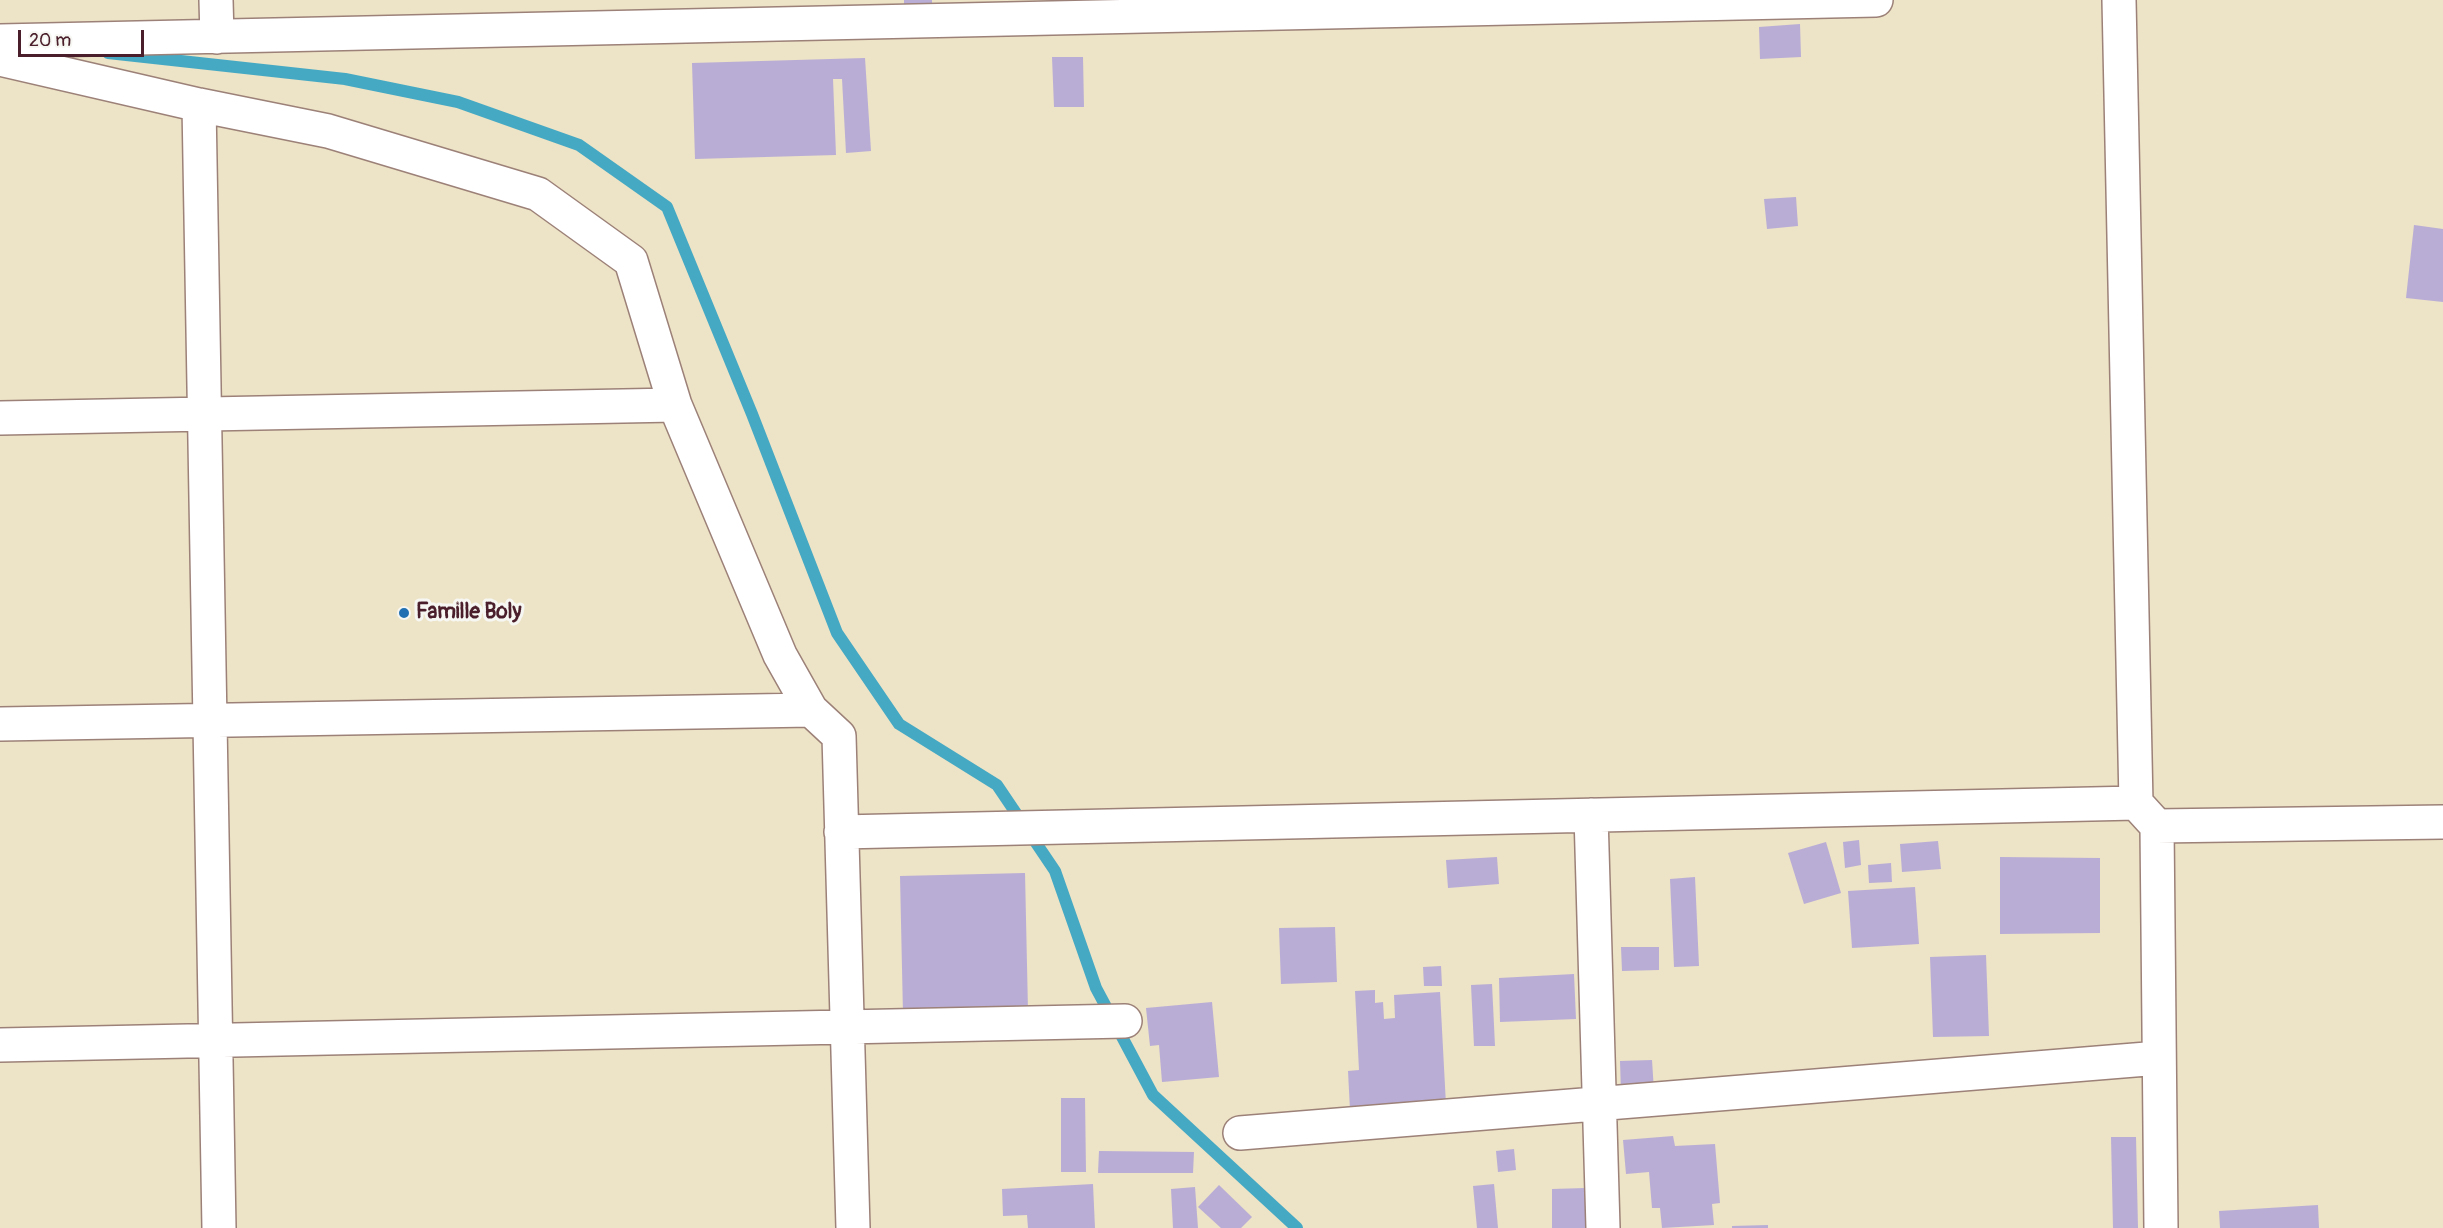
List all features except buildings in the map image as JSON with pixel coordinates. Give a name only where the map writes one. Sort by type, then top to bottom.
[{"type":"street","points":[[216,0],[217,37]]},
{"type":"street","points":[[0,41],[217,37],[865,11],[1876,0]]},
{"type":"street","points":[[2119,0],[2147,815],[2160,1058],[2161,1228]]},
{"type":"street","points":[[0,59],[199,105],[328,131],[538,194],[631,261],[675,405],[780,655],[811,710],[839,736],[853,1228]]},
{"type":"street","points":[[199,105],[219,1228]]},
{"type":"street","points":[[0,418],[675,405]]},
{"type":"street","points":[[0,724],[811,710]]},
{"type":"street","points":[[1592,815],[1603,1228]]},
{"type":"street","points":[[841,832],[1592,815],[2147,815],[2443,822]]},
{"type":"street","points":[[0,1045],[1125,1021]]},
{"type":"street","points":[[1240,1134],[2160,1058]]},
{"type":"waterway","points":[[108,53],[345,79],[458,102],[579,145],[667,207],[752,414],[837,633],[899,724],[997,785],[1055,871],[1096,988],[1153,1095],[1297,1228]]},
{"type":"place","name":"Famille Boly","points":[[404,613]]}]
